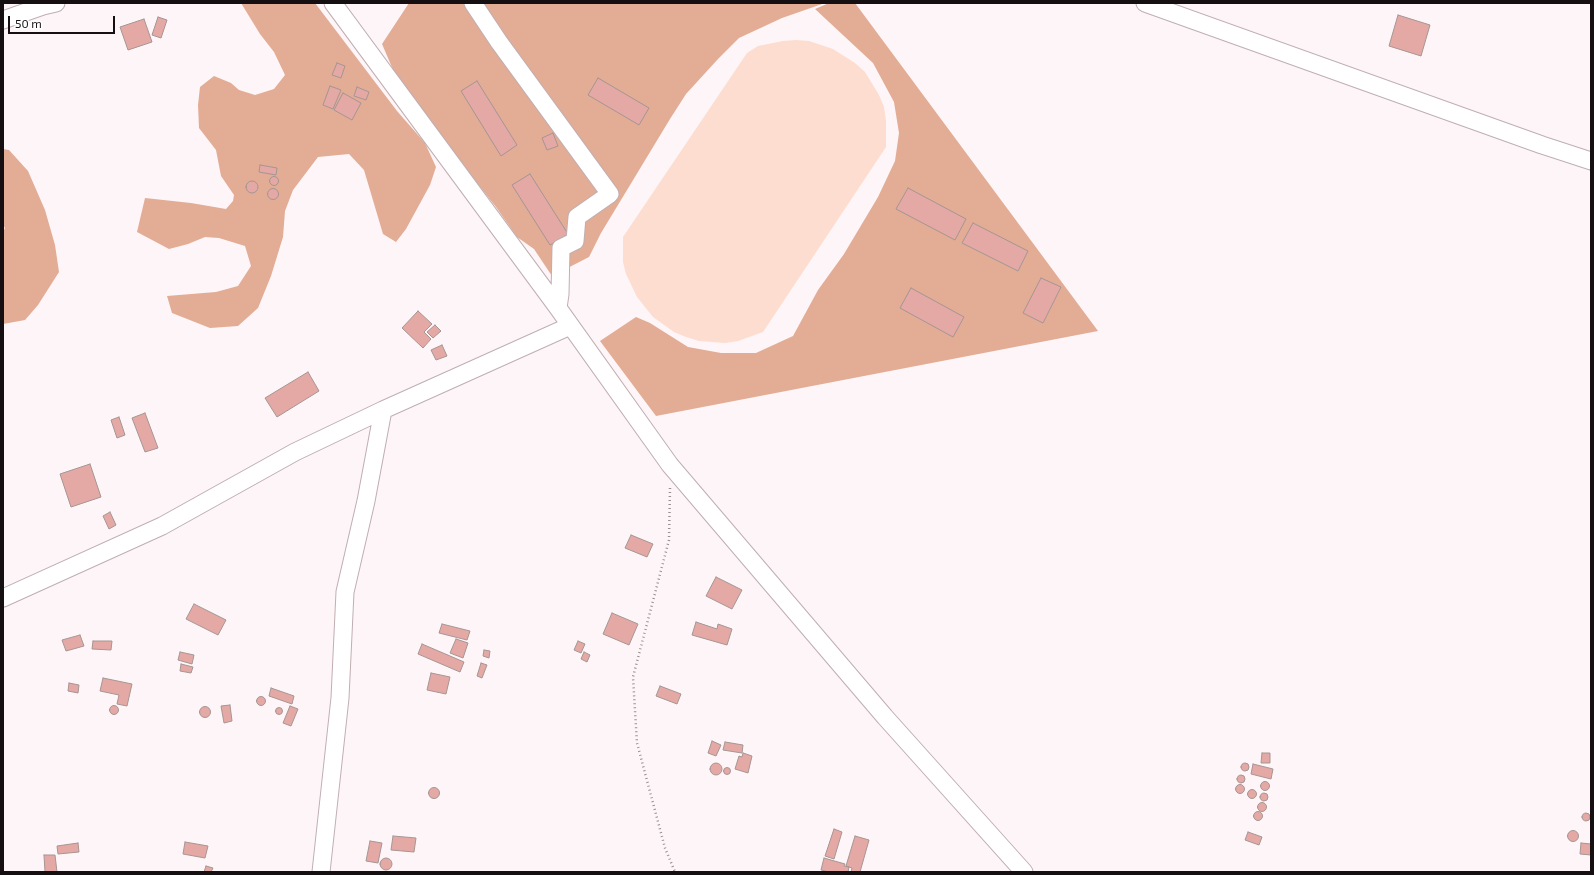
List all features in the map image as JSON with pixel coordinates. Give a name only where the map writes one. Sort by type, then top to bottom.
[{"type":"street","points":[[3,20],[56,3]]},
{"type":"street","points":[[333,3],[558,308],[670,465],[885,717],[1024,872]]},
{"type":"street","points":[[473,3],[499,42],[610,194],[577,218],[575,241],[561,248],[560,294],[558,308]]},
{"type":"street","points":[[1145,3],[1535,143],[1591,161]]},
{"type":"street","points":[[3,598],[162,526],[295,452],[383,410],[570,326]]},
{"type":"street","points":[[321,872],[340,698],[344,592],[366,502],[383,410]]},
{"type":"path","points":[[670,465],[669,540],[633,677],[637,743],[665,848],[675,872]]},
{"type":"shaded area","points":[[241,3],[315,3],[397,111],[425,143],[436,167],[430,185],[406,229],[396,242],[383,234],[364,170],[349,154],[318,157],[293,190],[285,211],[283,237],[271,276],[258,308],[238,326],[210,328],[172,313],[167,296],[216,292],[238,286],[251,266],[245,246],[219,238],[205,237],[188,244],[169,249],[137,232],[145,198],[191,203],[226,209],[233,201],[234,195],[221,176],[216,150],[199,128],[198,105],[200,87],[214,76],[231,83],[239,90],[255,95],[274,89],[285,75],[274,52],[260,34]]},
{"type":"shaded area","points":[[409,3],[825,3],[782,18],[739,38],[718,59],[686,94],[601,233],[589,257],[552,276],[534,249],[517,237],[394,72],[382,44]]},
{"type":"shaded area","points":[[829,3],[855,3],[1098,331],[656,416],[600,341],[636,317],[650,323],[688,347],[721,353],[756,353],[793,336],[818,290],[844,254],[878,197],[895,161],[899,133],[894,102],[873,63],[815,9]]},
{"type":"shaded area","points":[[796,40],[809,41],[833,49],[855,63],[865,72],[879,95],[884,107],[886,121],[886,147],[763,332],[738,341],[725,343],[699,341],[686,337],[674,332],[653,317],[637,297],[626,274],[623,262],[623,237],[747,53],[758,46]]},
{"type":"shaded area","points":[[3,149],[9,150],[28,171],[45,210],[55,245],[59,272],[38,305],[25,320],[3,324],[3,232],[5,228],[3,225]]},
{"type":"building","points":[[1398,15],[1430,25],[1421,56],[1389,46]]},
{"type":"building","points":[[158,17],[167,20],[161,38],[152,35]]},
{"type":"building","points":[[144,19],[152,42],[128,50],[120,27]]},
{"type":"building","points":[[337,63],[345,66],[341,78],[332,75]]},
{"type":"building","points":[[598,78],[649,108],[639,125],[588,95]]},
{"type":"building","points":[[477,81],[517,145],[501,156],[461,91]]},
{"type":"building","points":[[330,86],[341,90],[333,109],[323,105]]},
{"type":"building","points":[[357,87],[369,92],[366,100],[354,96]]},
{"type":"building","points":[[343,93],[361,103],[352,120],[334,110]]},
{"type":"building","points":[[553,133],[558,146],[547,150],[542,138]]},
{"type":"building","points":[[260,165],[277,168],[276,175],[259,172]]},
{"type":"building","points":[[530,174],[568,234],[550,245],[512,185]]},
{"type":"building","points":[[272,177],[276,177],[278,181],[276,185],[272,185],[270,183],[270,179]]},
{"type":"building","points":[[250,181],[254,181],[258,187],[254,193],[250,193],[246,189],[246,185]]},
{"type":"building","points":[[273,188],[277,190],[279,194],[277,198],[273,200],[269,198],[267,194],[269,190]]},
{"type":"building","points":[[908,188],[966,219],[955,240],[896,209]]},
{"type":"building","points":[[973,223],[1028,251],[1018,271],[962,243]]},
{"type":"building","points":[[1041,278],[1061,287],[1043,323],[1023,313]]},
{"type":"building","points":[[911,288],[964,317],[953,337],[900,308]]},
{"type":"building","points":[[418,311],[432,324],[424,332],[431,339],[423,348],[402,328]]},
{"type":"building","points":[[435,325],[441,331],[433,338],[427,332]]},
{"type":"building","points":[[442,345],[447,356],[436,360],[431,350]]},
{"type":"building","points":[[308,372],[319,391],[277,417],[265,398]]},
{"type":"building","points":[[145,413],[158,448],[145,452],[132,418]]},
{"type":"building","points":[[119,417],[125,435],[117,438],[111,420]]},
{"type":"building","points":[[90,464],[101,497],[71,507],[60,474]]},
{"type":"building","points":[[110,512],[116,525],[109,529],[103,516]]},
{"type":"building","points":[[631,535],[653,544],[647,557],[625,548]]},
{"type":"building","points":[[716,577],[742,590],[732,609],[706,596]]},
{"type":"building","points":[[194,604],[226,620],[218,635],[186,619]]},
{"type":"building","points":[[612,613],[638,624],[629,645],[603,634]]},
{"type":"building","points":[[696,622],[717,629],[718,624],[732,629],[727,645],[692,635]]},
{"type":"building","points":[[442,624],[470,631],[467,640],[439,633]]},
{"type":"building","points":[[80,635],[84,646],[66,651],[62,640]]},
{"type":"building","points":[[456,639],[468,643],[463,658],[450,653]]},
{"type":"building","points":[[93,641],[112,641],[111,650],[92,649]]},
{"type":"building","points":[[578,641],[585,644],[581,653],[574,650]]},
{"type":"building","points":[[422,644],[464,662],[460,672],[418,654]]},
{"type":"building","points":[[484,650],[490,651],[489,658],[483,656]]},
{"type":"building","points":[[180,652],[194,655],[192,664],[178,660]]},
{"type":"building","points":[[584,652],[590,655],[587,662],[581,659]]},
{"type":"building","points":[[481,663],[487,665],[482,678],[477,676]]},
{"type":"building","points":[[181,664],[193,667],[191,673],[180,671]]},
{"type":"building","points":[[431,673],[450,677],[446,694],[427,690]]},
{"type":"building","points":[[103,678],[132,684],[127,706],[117,704],[119,695],[100,691]]},
{"type":"building","points":[[69,683],[79,685],[78,693],[68,691]]},
{"type":"building","points":[[660,686],[681,694],[677,704],[656,696]]},
{"type":"building","points":[[271,688],[294,696],[292,704],[269,696]]},
{"type":"building","points":[[259,697],[263,697],[265,701],[263,705],[259,705],[257,703],[257,699]]},
{"type":"building","points":[[114,705],[119,710],[114,715],[109,710]]},
{"type":"building","points":[[230,705],[232,721],[224,723],[221,706]]},
{"type":"building","points":[[290,706],[298,709],[291,726],[283,723]]},
{"type":"building","points":[[203,707],[207,707],[209,708],[209,716],[203,717],[200,714],[200,710]]},
{"type":"building","points":[[279,708],[282,711],[279,714],[276,711]]},
{"type":"building","points":[[712,741],[721,745],[716,756],[708,753]]},
{"type":"building","points":[[725,742],[743,745],[742,753],[723,750]]},
{"type":"building","points":[[743,753],[752,756],[748,773],[735,769],[739,756],[742,757]]},
{"type":"building","points":[[1262,753],[1270,753],[1270,763],[1261,763]]},
{"type":"building","points":[[718,763],[721,764],[721,774],[714,775],[711,774],[710,767],[711,764]]},
{"type":"building","points":[[1243,763],[1247,763],[1249,767],[1247,771],[1243,771],[1241,769],[1241,765]]},
{"type":"building","points":[[1253,764],[1273,769],[1271,779],[1251,774]]},
{"type":"building","points":[[727,768],[730,771],[727,774],[724,771]]},
{"type":"building","points":[[1239,775],[1243,775],[1245,779],[1243,783],[1239,783],[1237,781],[1237,777]]},
{"type":"building","points":[[1263,782],[1267,782],[1269,786],[1267,790],[1263,790],[1261,788],[1261,784]]},
{"type":"building","points":[[1238,785],[1242,785],[1244,789],[1242,793],[1238,793],[1236,791],[1236,787]]},
{"type":"building","points":[[434,787],[438,789],[440,793],[438,797],[434,799],[430,797],[428,793],[430,789]]},
{"type":"building","points":[[1252,789],[1257,794],[1252,799],[1247,794]]},
{"type":"building","points":[[1262,793],[1266,793],[1268,797],[1266,801],[1262,801],[1260,799],[1260,795]]},
{"type":"building","points":[[1260,803],[1264,803],[1266,807],[1264,811],[1260,811],[1258,809],[1258,805]]},
{"type":"building","points":[[1256,812],[1260,812],[1262,816],[1260,820],[1256,820],[1254,818],[1254,814]]},
{"type":"building","points":[[1586,813],[1589,814],[1589,820],[1586,821],[1583,820],[1582,817],[1583,814]]},
{"type":"building","points":[[834,829],[842,832],[834,859],[825,856]]},
{"type":"building","points":[[1573,830],[1577,832],[1579,836],[1577,840],[1573,842],[1569,840],[1567,836],[1569,832]]},
{"type":"building","points":[[1248,832],[1262,837],[1259,845],[1245,840]]},
{"type":"building","points":[[393,836],[416,838],[414,852],[391,850]]},
{"type":"building","points":[[855,836],[869,840],[860,872],[851,872],[852,868],[846,866]]},
{"type":"building","points":[[370,841],[382,843],[378,863],[366,861]]},
{"type":"building","points":[[185,842],[208,846],[205,858],[183,854]]},
{"type":"building","points":[[78,843],[79,852],[58,854],[57,846]]},
{"type":"building","points":[[1581,843],[1591,844],[1591,855],[1580,854]]},
{"type":"building","points":[[44,855],[55,855],[57,872],[45,872]]},
{"type":"building","points":[[384,858],[388,858],[392,864],[388,870],[384,870],[380,866],[380,862]]},
{"type":"building","points":[[824,858],[845,864],[844,866],[849,867],[848,872],[829,872],[821,870]]},
{"type":"building","points":[[206,866],[213,868],[211,872],[204,872]]}]
